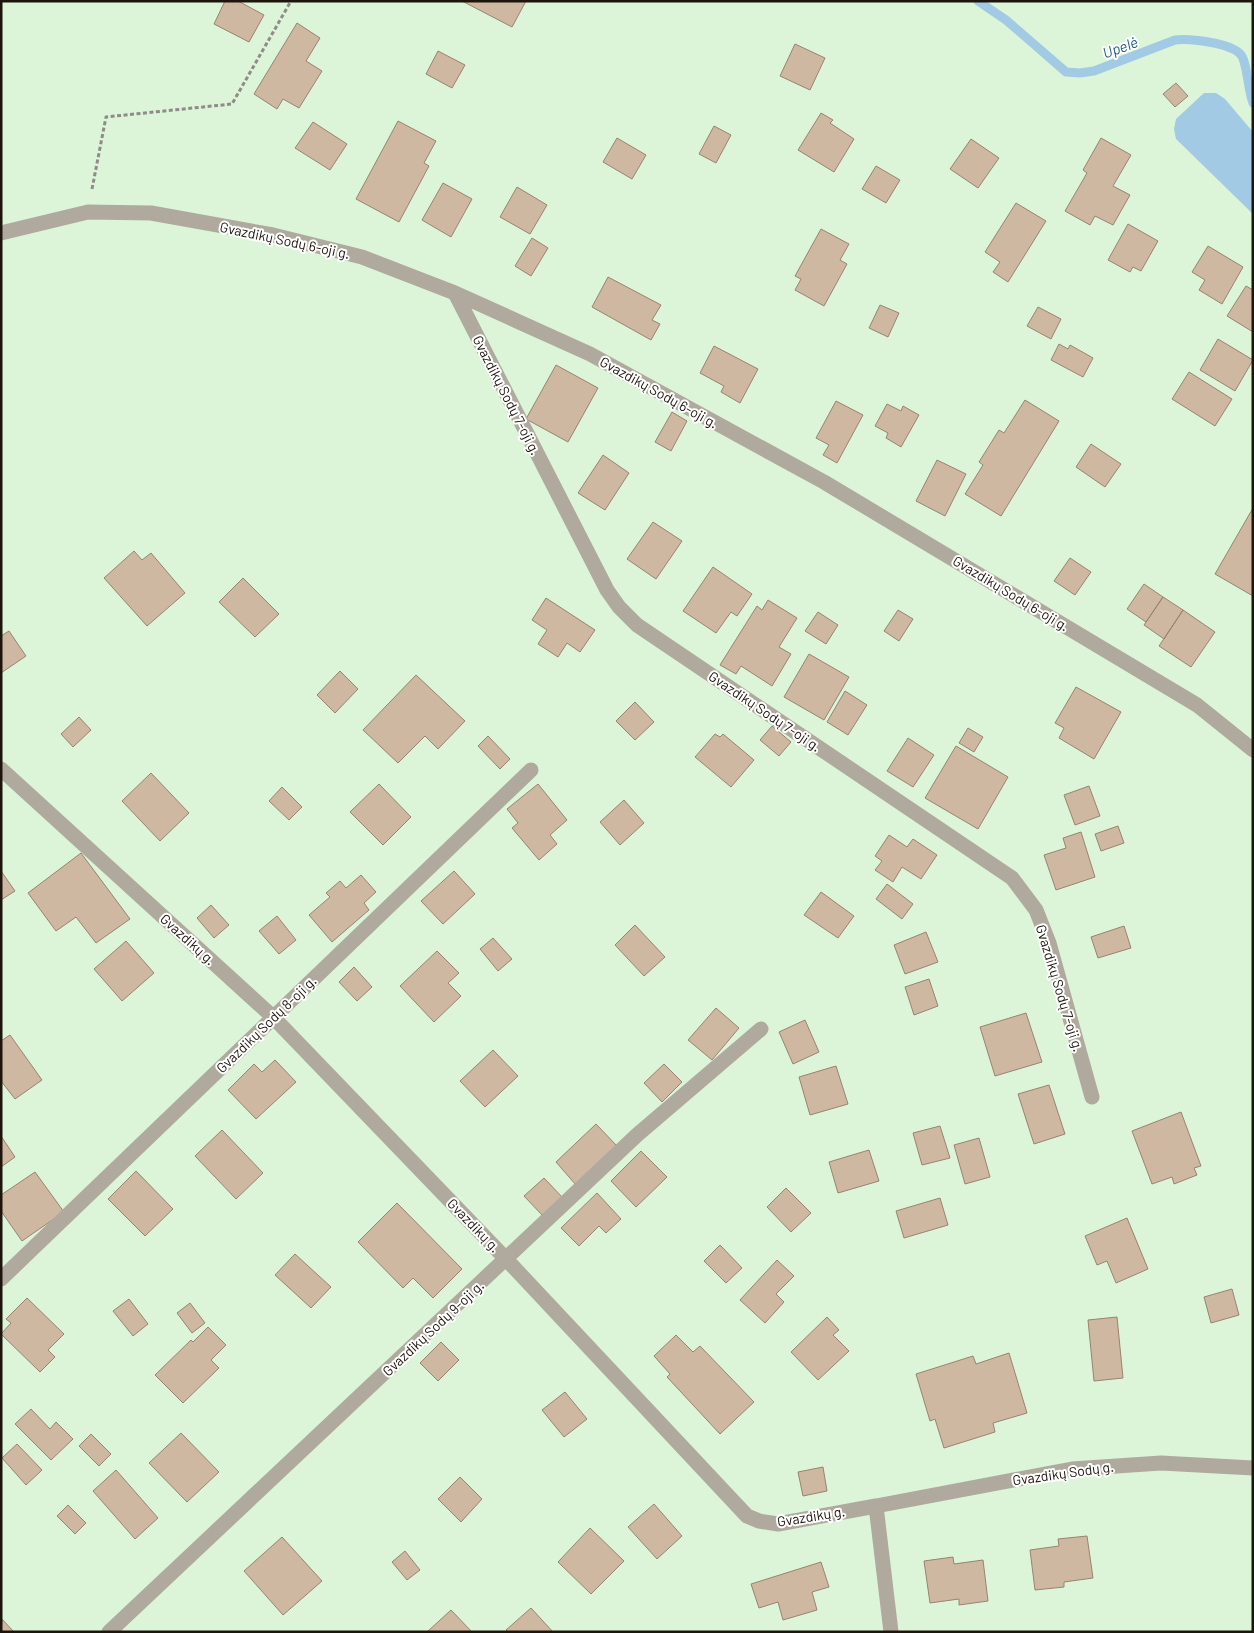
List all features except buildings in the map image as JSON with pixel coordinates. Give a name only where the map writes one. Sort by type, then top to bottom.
[{"type":"street","name":"Gvazdikų Sodų 6-oji g.","points":[[1,233],[88,212],[150,213],[273,235],[362,257],[455,293],[590,354],[824,482],[1197,705],[1253,750]]},
{"type":"street","name":"Gvazdikų Sodų 7-oji g.","points":[[455,293],[606,590],[619,607],[637,625],[1012,878],[1036,910],[1049,943],[1092,1097]]},
{"type":"street","name":"Gvazdikų g.","points":[[1,769],[274,1017],[506,1259],[747,1516],[760,1521],[778,1524],[876,1506]]},
{"type":"street","name":"Gvazdikų Sodų 8-oji g.","points":[[1,1279],[531,770]]},
{"type":"street","name":"Gvazdikų Sodų 9-oji g.","points":[[109,1632],[636,1135],[761,1029]]},
{"type":"street","name":"Gvazdikų Sodų g.","points":[[876,1506],[1072,1469],[1160,1463],[1253,1468]]},
{"type":"street","points":[[876,1506],[891,1632]]},
{"type":"path","points":[[88,212],[106,117],[232,104],[291,1]]},
{"type":"green space","points":[[1,1],[1253,1],[1253,1632],[1,1632]]},
{"type":"water","points":[[1204,93],[1216,93],[1225,99],[1253,132],[1253,214],[1176,139],[1174,129],[1176,119]]},
{"type":"waterway","name":"Upelė","points":[[978,1],[1006,20],[1066,72],[1094,71],[1175,40],[1200,41],[1229,47],[1241,55],[1243,59],[1253,103]]}]
